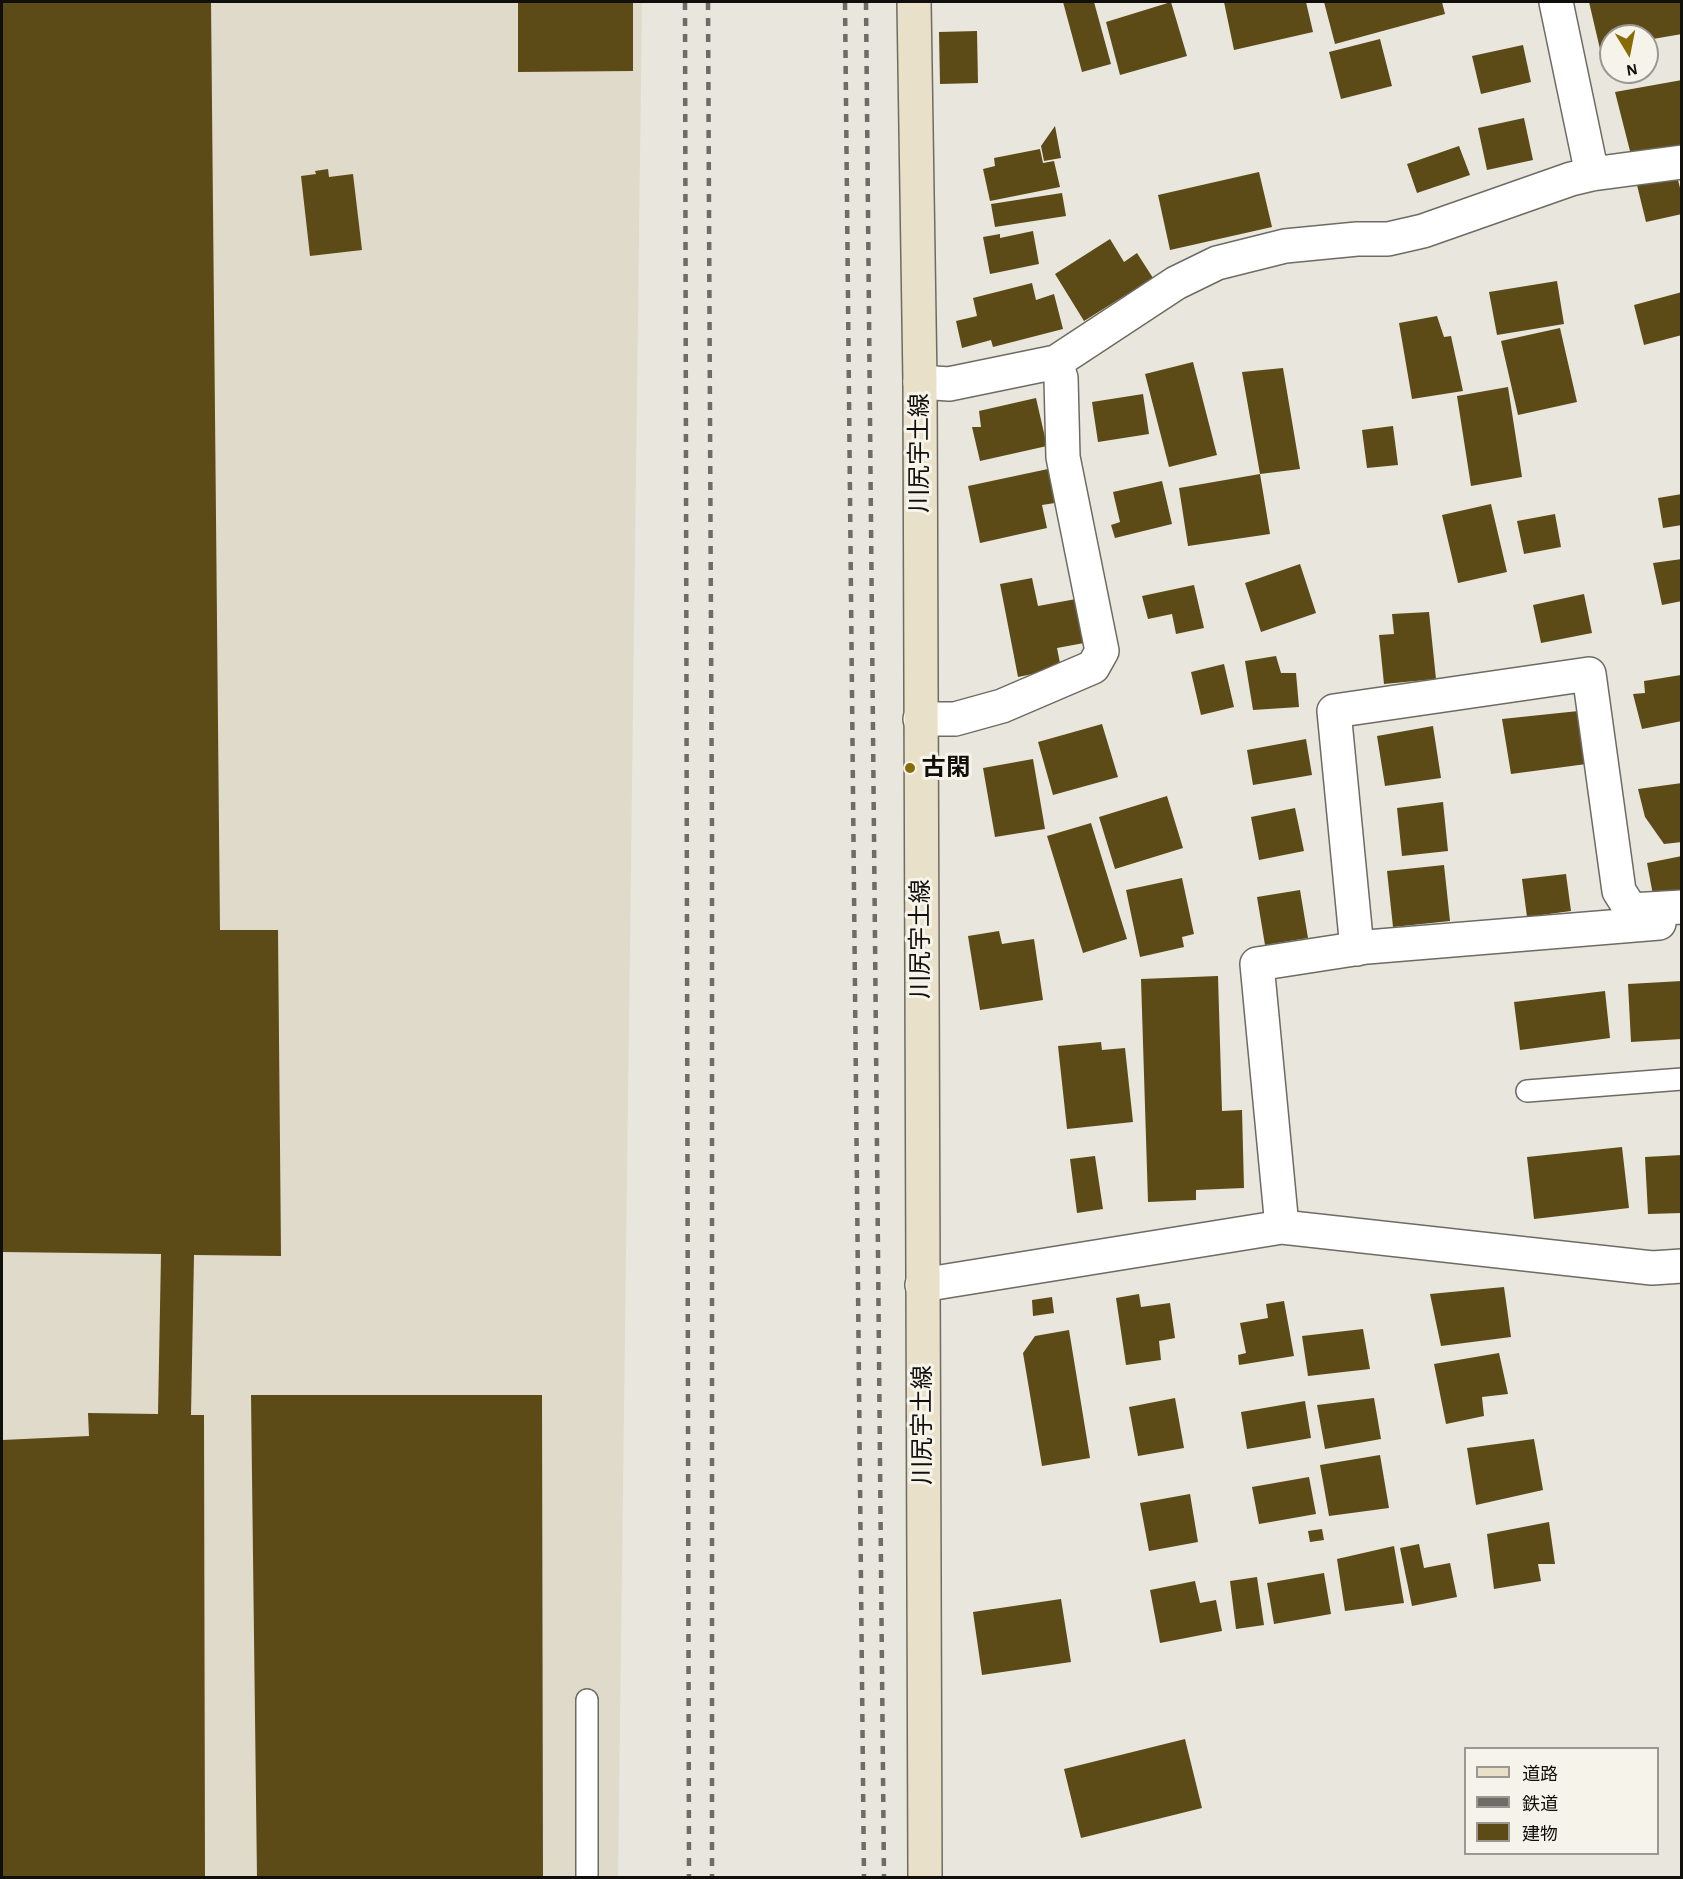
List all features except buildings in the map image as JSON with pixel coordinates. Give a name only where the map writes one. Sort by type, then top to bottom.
[{"type":"main road","name":"川尻宇土線","points":[[914,2],[920,382],[925,1878]]},
{"type":"street","points":[[1556,2],[1592,174]]},
{"type":"street","points":[[920,382],[949,384],[1056,362],[1176,283],[1217,263],[1285,246],[1357,238],[1388,239],[1423,231],[1571,179],[1682,162]]},
{"type":"street","points":[[920,719],[955,719],[1002,706],[1093,667],[1102,651],[1063,457],[1060,378],[1056,362]]},
{"type":"street","points":[[1357,949],[1334,711],[1589,674],[1619,891],[1631,910],[1682,907]]},
{"type":"street","points":[[1282,1227],[1257,964],[1357,949],[1682,921]]},
{"type":"street","points":[[922,1284],[1282,1227],[1652,1268],[1682,1266]]},
{"type":"lane","points":[[1527,1091],[1682,1079]]},
{"type":"lane","points":[[587,1700],[587,1878]]},
{"type":"shaded area","points":[[2,2],[642,2],[618,1877],[2,1878]]},
{"type":"railway","points":[[685,2],[689,1878]]},
{"type":"railway","points":[[708,2],[712,833],[712,1878]]},
{"type":"railway","points":[[845,2],[864,1878]]},
{"type":"railway","points":[[866,2],[884,1878]]},
{"type":"place","name":"古閑","points":[[910,768]]}]
